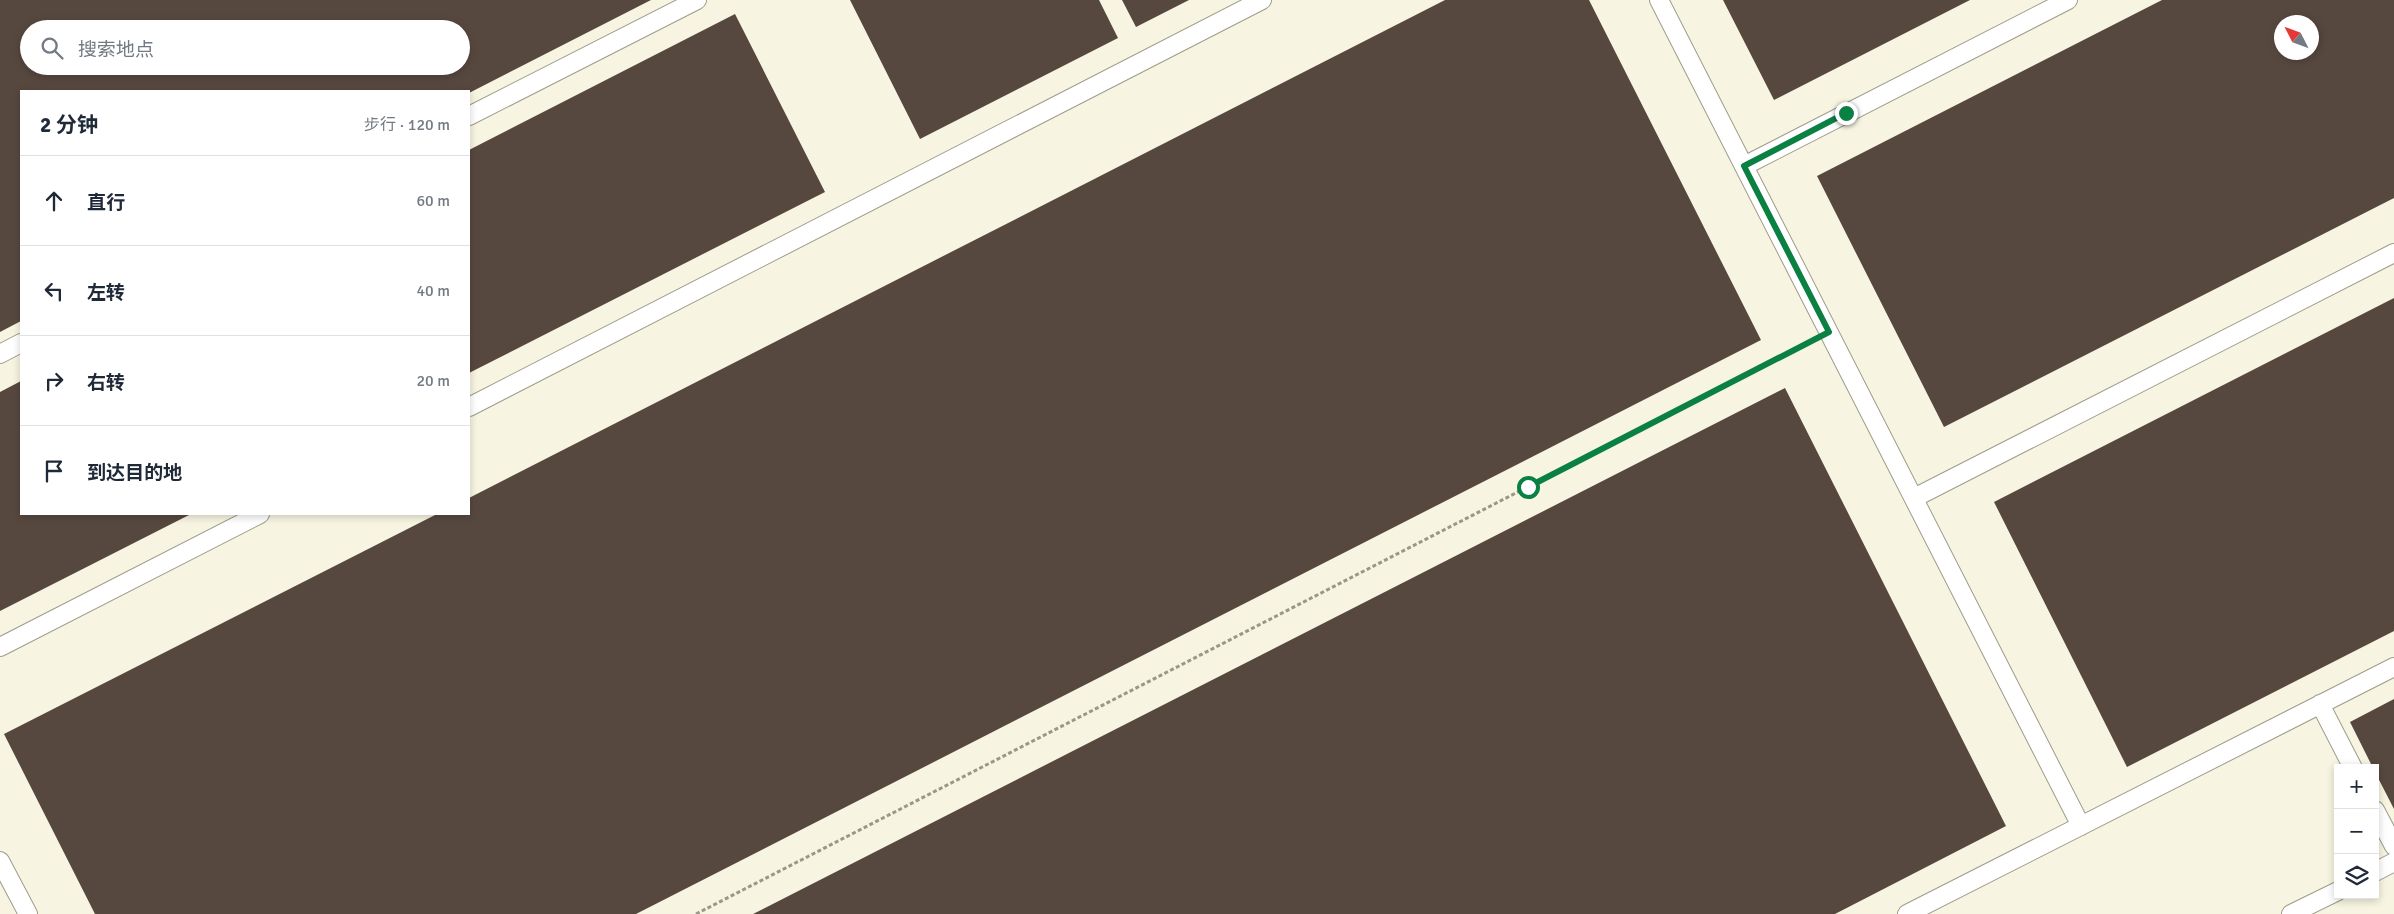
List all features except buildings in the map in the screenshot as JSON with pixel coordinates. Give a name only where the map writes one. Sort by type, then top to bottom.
[{"type":"lane","points":[[470,115],[696,0]]},
{"type":"lane","points":[[470,406],[1262,0]]},
{"type":"lane","points":[[1659,0],[2081,826]]},
{"type":"lane","points":[[1744,166],[2068,0]]},
{"type":"lane","points":[[1914,498],[2394,253]]},
{"type":"lane","points":[[0,354],[20,344]]},
{"type":"lane","points":[[0,647],[258,515]]},
{"type":"lane","points":[[1907,914],[2394,667]]},
{"type":"lane","points":[[2320,704],[2352,764]]},
{"type":"lane","points":[[2379,818],[2394,846]]},
{"type":"lane","points":[[0,861],[28,914]]},
{"type":"lane","points":[[2379,870],[2394,862]]},
{"type":"lane","points":[[2291,914],[2334,893]]},
{"type":"path","points":[[696,914],[1829,332]]},
{"type":"route","points":[[1528,487],[1829,332],[1744,166],[1846,113]]}]
